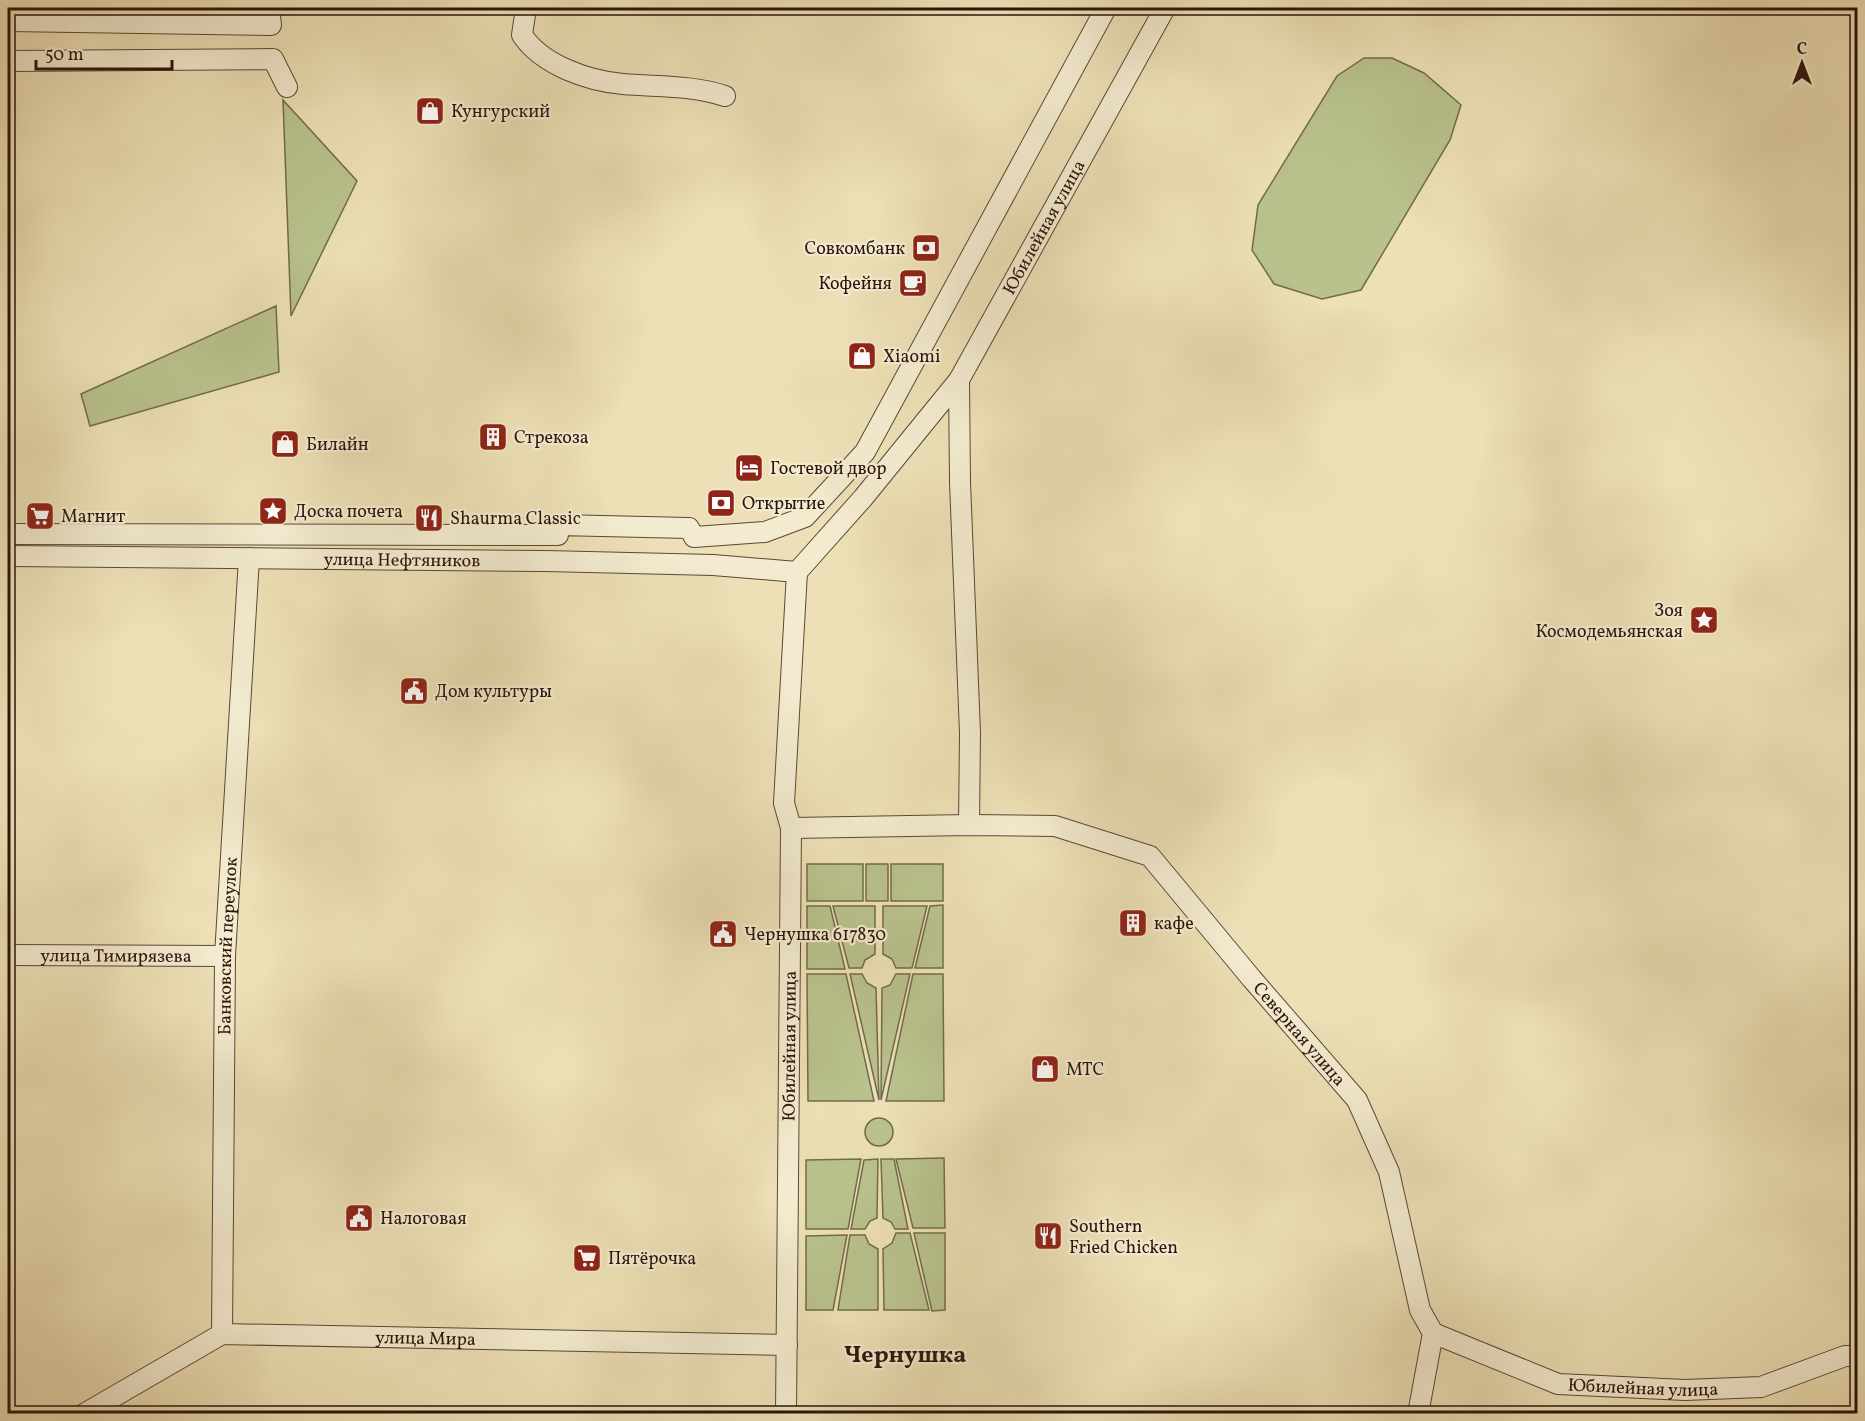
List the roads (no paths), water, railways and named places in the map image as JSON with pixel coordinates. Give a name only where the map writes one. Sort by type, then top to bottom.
[{"type":"street","points":[[8,21],[271,26],[269,8]]},
{"type":"street","points":[[526,8],[522,34],[530,46],[556,65],[594,78],[621,84],[704,90],[724,96]]},
{"type":"street","points":[[8,534],[558,535],[558,525],[689,528],[694,537],[765,532],[805,517],[866,452],[1106,8]]},
{"type":"street","name":"Юбилейная улица","points":[[786,1413],[791,828],[784,803],[797,572],[911,441],[959,380],[1165,8]]},
{"type":"street","points":[[8,61],[273,59],[287,87]]},
{"type":"street","points":[[959,380],[960,482],[970,733],[969,825]]},
{"type":"street","name":"улица Нефтяников","points":[[8,556],[546,561],[702,565],[797,572]]},
{"type":"street","name":"Банковский переулок","points":[[222,1334],[225,956],[249,558]]},
{"type":"street","name":"Северная улица","points":[[791,828],[1055,825],[1150,856],[1357,1100],[1389,1172],[1420,1310],[1433,1333]]},
{"type":"street","name":"улица Тимирязева","points":[[8,955],[225,956]]},
{"type":"street","points":[[1418,1413],[1433,1333]]},
{"type":"street","name":"Юбилейная улица","points":[[1433,1333],[1558,1384],[1685,1390],[1761,1387],[1845,1356],[1857,1356]]},
{"type":"street","points":[[84,1413],[222,1334]]},
{"type":"street","name":"улица Мира","points":[[222,1334],[787,1346]]},
{"type":"place","name":"Кунгурский","points":[[430,111]]},
{"type":"place","name":"Совкомбанк","points":[[926,248]]},
{"type":"place","name":"Кофейня","points":[[913,283]]},
{"type":"place","name":"Xiaomi","points":[[862,356]]},
{"type":"place","name":"Стрекоза","points":[[493,437]]},
{"type":"place","name":"Билайн","points":[[285,444]]},
{"type":"place","name":"Гостевой двор","points":[[749,468]]},
{"type":"place","name":"Открытие","points":[[721,503]]},
{"type":"place","name":"Доска почета","points":[[273,511]]},
{"type":"place","name":"Магнит","points":[[40,516]]},
{"type":"place","name":"Shaurma Classic","points":[[429,518]]},
{"type":"place","name":"Зоя Космодемьянская","points":[[1704,620]]},
{"type":"place","name":"Дом культуры","points":[[414,691]]},
{"type":"place","name":"кафе","points":[[1133,923]]},
{"type":"place","name":"Чернушка 617830","points":[[723,934]]},
{"type":"place","name":"МТС","points":[[1045,1069]]},
{"type":"place","name":"Налоговая","points":[[359,1218]]},
{"type":"place","name":"Southern Fried Chicken","points":[[1048,1236]]},
{"type":"place","name":"Пятёрочка","points":[[587,1258]]},
{"type":"district","name":"Чернушка","points":[[905,1354]]}]
